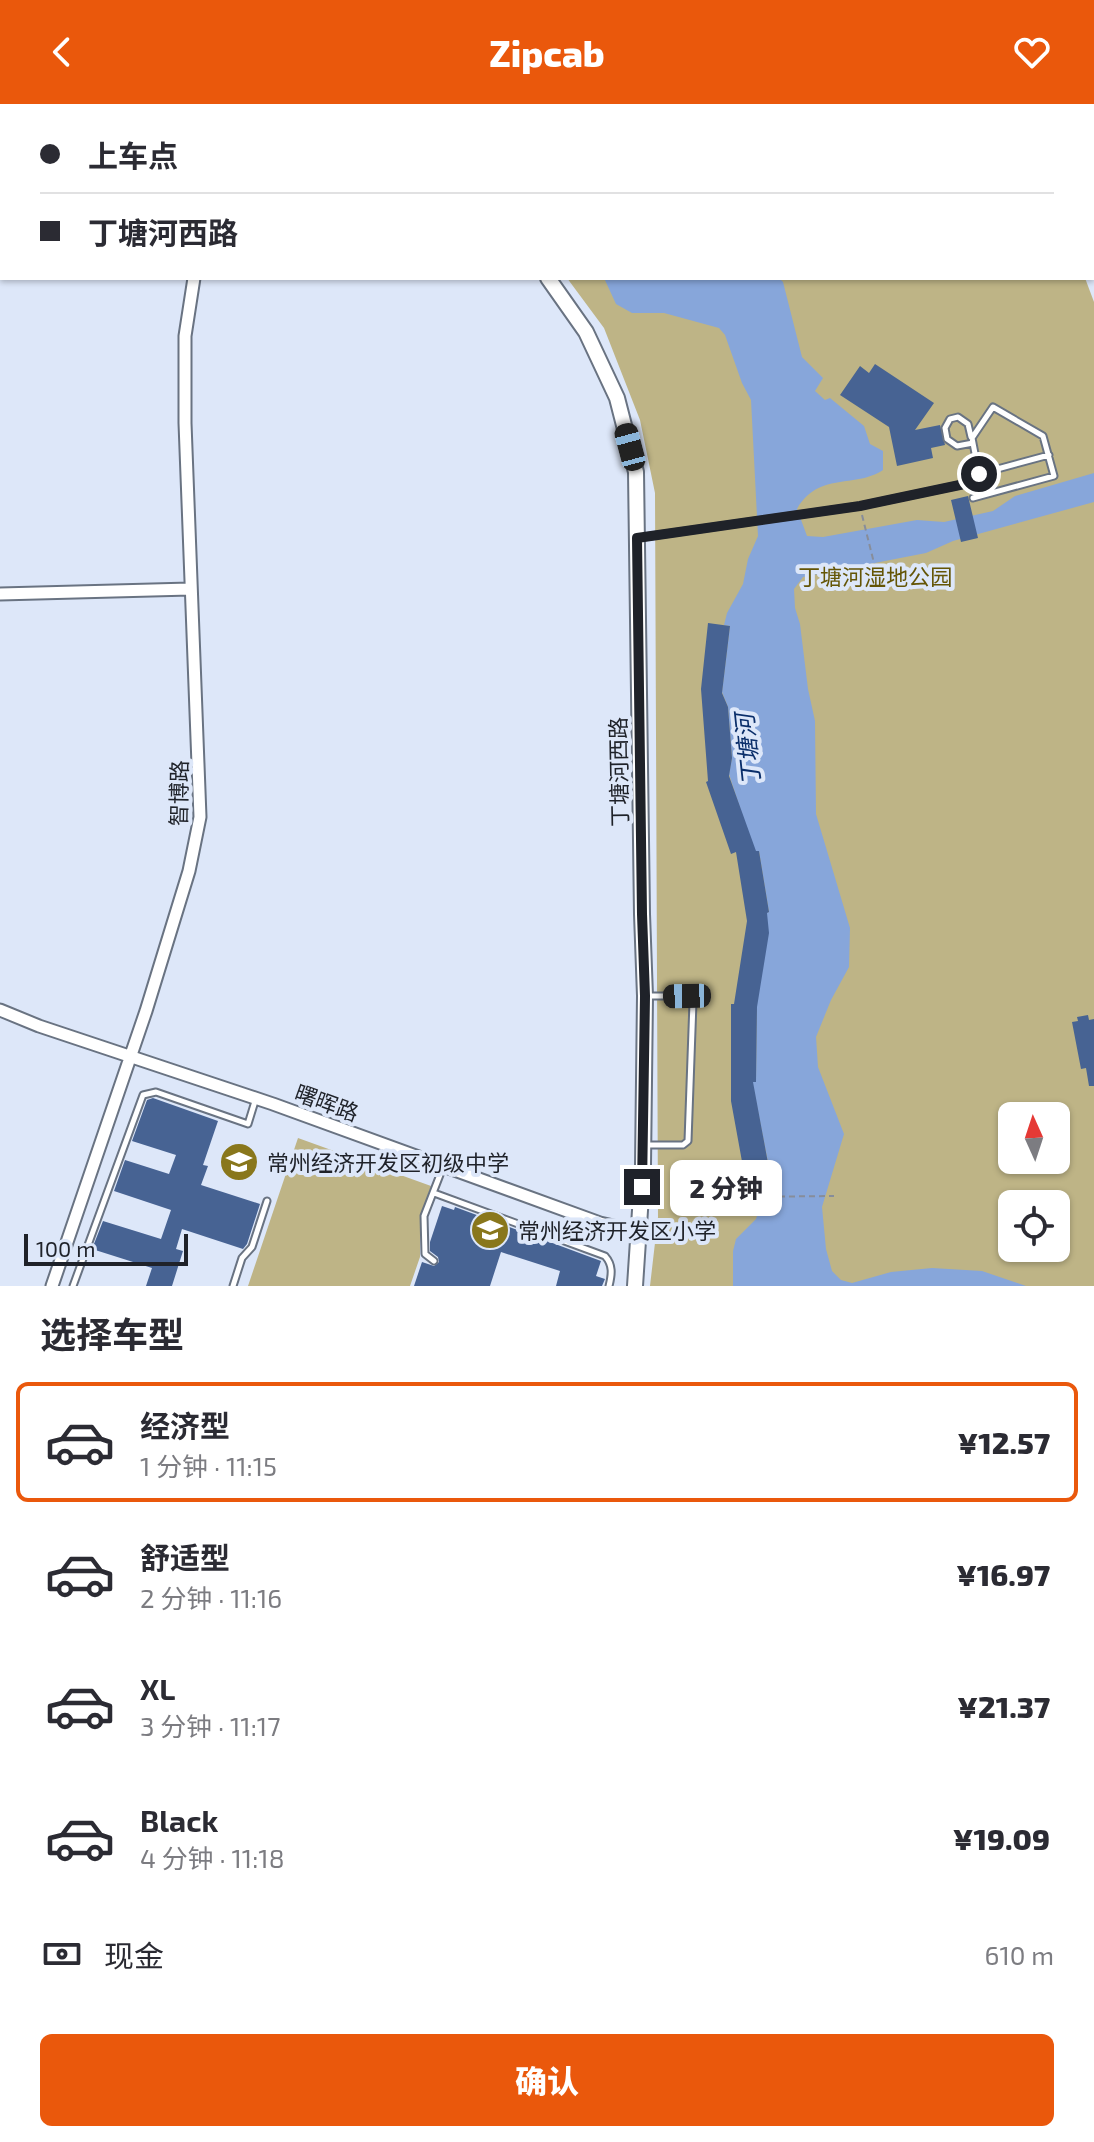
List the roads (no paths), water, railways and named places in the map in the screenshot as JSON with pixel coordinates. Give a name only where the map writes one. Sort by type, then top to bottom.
[{"type":"street","name":"智博路","points":[[52,1286],[189,871],[200,817],[190,589],[185,336],[194,280]]},
{"type":"street","name":"丁塘河西路","points":[[549,280],[586,332],[617,398],[636,472],[645,996],[643,1145],[635,1286]]},
{"type":"street","points":[[0,594],[190,589]]},
{"type":"street","name":"曙晖路","points":[[0,1010],[129,1057],[256,1098],[600,1223],[640,1232]]},
{"type":"lane","points":[[973,498],[1054,476],[1043,436],[993,407],[972,440],[957,446],[947,439],[945,428],[950,419],[958,417],[968,424],[972,440],[979,474]]},
{"type":"lane","points":[[637,538],[860,506],[974,482],[979,474],[1049,455]]},
{"type":"lane","points":[[643,1145],[687,1144],[693,1002],[687,996],[645,996]]},
{"type":"lane","points":[[73,1286],[143,1095],[156,1092],[248,1124],[256,1098]]},
{"type":"lane","points":[[434,1261],[425,1254],[424,1216],[443,1166]]},
{"type":"lane","points":[[434,1193],[605,1256],[610,1262],[609,1286]]},
{"type":"lane","points":[[233,1286],[242,1258],[252,1247],[267,1201]]},
{"type":"water","name":"丁塘河","points":[[605,280],[783,282],[802,357],[823,378],[815,391],[825,400],[830,398],[864,426],[870,444],[883,451],[883,470],[872,476],[826,485],[806,497],[797,509],[807,536],[823,537],[917,520],[944,522],[993,511],[1015,496],[1094,473],[1094,502],[953,541],[926,553],[803,577],[794,589],[815,721],[816,814],[850,928],[849,967],[816,1037],[818,1067],[844,1134],[822,1207],[826,1249],[832,1271],[841,1280],[852,1283],[891,1272],[932,1268],[982,1271],[1026,1286],[733,1286],[736,1239],[756,1219],[762,1201],[754,1165],[768,1162],[754,1091],[748,1082],[756,1081],[758,914],[769,912],[759,851],[754,851],[729,774],[732,758],[728,707],[722,692],[730,626],[724,625],[743,584],[748,559],[758,536],[751,400],[725,335],[719,328],[664,313],[632,313],[616,304]]},
{"type":"place","name":"常州经济开发区初级中学","points":[[239,1162]]},
{"type":"place","name":"常州经济开发区小学","points":[[490,1230]]},
{"type":"park label","name":"丁塘河湿地公园","points":[[875,576]]}]
